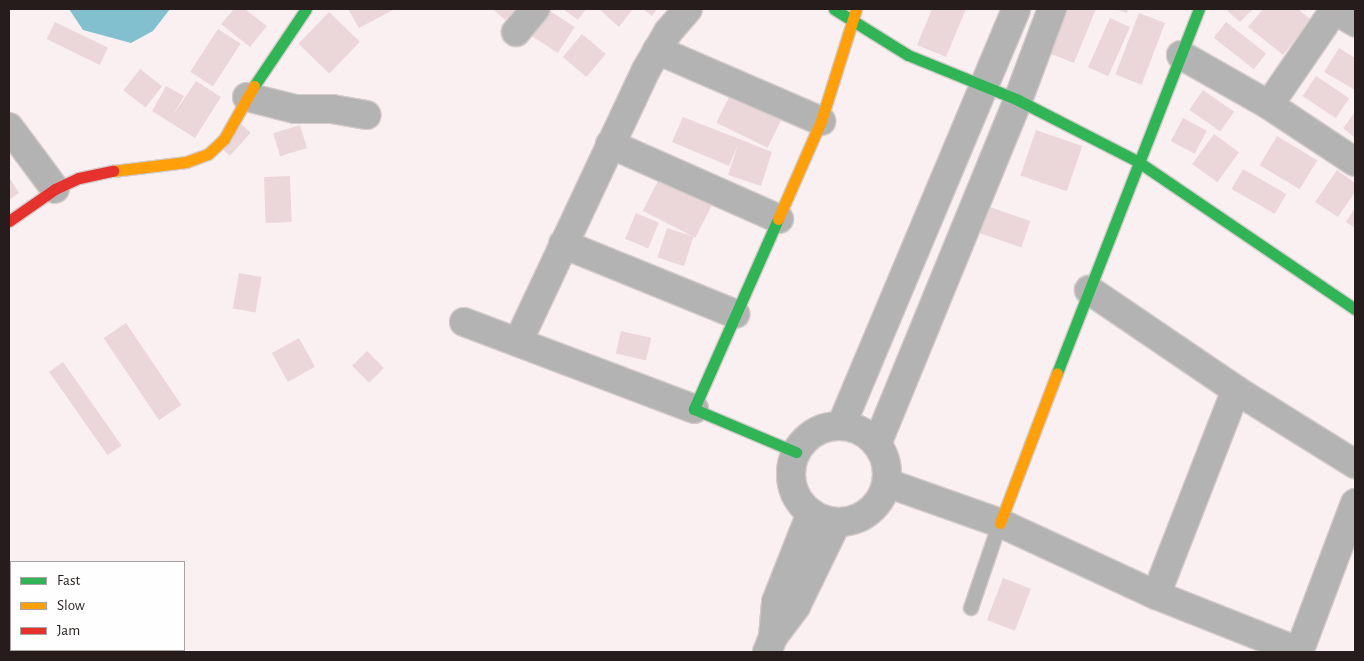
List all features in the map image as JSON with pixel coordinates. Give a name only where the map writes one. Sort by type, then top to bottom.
[{"type":"street","points":[[9,221],[55,189],[106,170],[186,162],[208,154],[224,139],[247,97],[306,9]]},
{"type":"street","points":[[516,32],[535,9]]},
{"type":"street","points":[[518,342],[610,144],[657,50],[688,9]]},
{"type":"street","points":[[834,9],[854,14],[876,38],[908,55],[1018,100],[1137,161],[1355,309]]},
{"type":"street","points":[[841,426],[985,87],[1016,9]]},
{"type":"street","points":[[877,444],[1018,100],[1052,9]]},
{"type":"street","points":[[1000,523],[1137,161],[1199,9]]},
{"type":"street","points":[[1269,105],[1334,9],[1355,22]]},
{"type":"street","points":[[694,409],[735,314],[780,219],[821,121],[854,14]]},
{"type":"street","points":[[657,50],[821,121]]},
{"type":"street","points":[[1181,55],[1269,105],[1355,162]]},
{"type":"street","points":[[247,97],[296,109],[332,109],[366,115]]},
{"type":"street","points":[[9,127],[55,189]]},
{"type":"street","points":[[610,144],[780,219]]},
{"type":"street","points":[[563,244],[735,314]]},
{"type":"street","points":[[1089,290],[1236,390],[1355,464]]},
{"type":"street","points":[[464,322],[694,409],[796,452]]},
{"type":"street","points":[[1156,595],[1236,390]]},
{"type":"street","points":[[841,426],[855,428],[877,444],[887,469],[887,483],[882,496],[864,516],[837,522],[811,513],[794,492],[792,465],[796,452],[815,432],[841,426]]},
{"type":"street","points":[[887,483],[1000,523],[1156,595],[1299,652],[1355,503]]},
{"type":"street","points":[[770,645],[776,602],[811,513]]},
{"type":"street","points":[[770,645],[796,606],[837,522]]},
{"type":"lane","points":[[971,608],[1000,523]]},
{"type":"water","points":[[69,9],[170,9],[153,31],[131,43],[83,30]]},
{"type":"building","points":[[234,9],[245,9],[267,26],[250,47],[221,24]]},
{"type":"building","points":[[348,9],[395,9],[359,28]]},
{"type":"building","points":[[493,9],[517,9],[505,20]]},
{"type":"building","points":[[547,9],[575,27],[558,53],[530,35]]},
{"type":"building","points":[[563,9],[586,9],[578,20]]},
{"type":"building","points":[[599,9],[630,9],[632,10],[619,27]]},
{"type":"building","points":[[643,9],[657,9],[652,16]]},
{"type":"building","points":[[932,9],[966,9],[946,57],[917,45]]},
{"type":"building","points":[[1066,9],[1096,9],[1074,63],[1049,53]]},
{"type":"building","points":[[1115,9],[1128,9],[1127,13]]},
{"type":"building","points":[[1225,9],[1253,9],[1240,22]]},
{"type":"building","points":[[1263,9],[1298,9],[1311,20],[1283,55],[1248,27]]},
{"type":"building","points":[[329,12],[360,42],[329,74],[298,44]]},
{"type":"building","points":[[1139,13],[1165,23],[1141,85],[1115,75]]},
{"type":"building","points":[[1110,18],[1130,27],[1108,76],[1088,67]]},
{"type":"building","points":[[55,22],[108,48],[100,65],[47,39]]},
{"type":"building","points":[[1226,22],[1266,53],[1254,69],[1214,38]]},
{"type":"building","points":[[218,29],[241,44],[213,86],[190,72]]},
{"type":"building","points":[[582,34],[606,54],[586,77],[563,57]]},
{"type":"building","points":[[1339,48],[1355,58],[1355,90],[1324,72]]},
{"type":"building","points":[[140,69],[162,86],[145,108],[123,90]]},
{"type":"building","points":[[1316,76],[1349,98],[1336,118],[1303,96]]},
{"type":"building","points":[[196,81],[221,97],[195,138],[152,111],[166,86],[184,96],[173,115]]},
{"type":"building","points":[[1203,90],[1234,112],[1220,131],[1189,110]]},
{"type":"building","points":[[730,95],[781,120],[768,148],[716,123]]},
{"type":"building","points":[[1355,112],[1355,138],[1343,128]]},
{"type":"building","points":[[683,117],[772,152],[761,186],[728,175],[738,145],[729,166],[672,142]]},
{"type":"building","points":[[1183,118],[1207,131],[1195,154],[1171,141]]},
{"type":"building","points":[[241,124],[251,133],[230,156],[220,147]]},
{"type":"building","points":[[300,125],[307,148],[280,156],[273,133]]},
{"type":"building","points":[[1036,130],[1082,146],[1067,191],[1020,175]]},
{"type":"building","points":[[1214,134],[1239,152],[1217,182],[1192,164]]},
{"type":"building","points":[[1277,136],[1317,160],[1300,189],[1259,165]]},
{"type":"building","points":[[1243,169],[1286,194],[1275,214],[1232,189]]},
{"type":"building","points":[[1337,170],[1355,183],[1355,192],[1338,217],[1315,202]]},
{"type":"building","points":[[290,176],[292,222],[266,223],[264,177]]},
{"type":"building","points":[[9,177],[19,193],[9,200]]},
{"type":"building","points":[[660,177],[713,204],[695,238],[643,211]]},
{"type":"building","points":[[987,206],[1030,221],[1021,247],[978,232]]},
{"type":"building","points":[[1355,208],[1355,228],[1346,222]]},
{"type":"building","points":[[636,213],[659,223],[648,249],[625,239]]},
{"type":"building","points":[[667,228],[694,237],[684,266],[657,257]]},
{"type":"building","points":[[239,273],[262,277],[255,312],[233,308]]},
{"type":"building","points":[[126,323],[181,405],[159,420],[104,338]]},
{"type":"building","points":[[621,331],[651,338],[646,360],[616,353]]},
{"type":"building","points":[[299,338],[315,367],[288,382],[272,353]]},
{"type":"building","points":[[367,351],[384,368],[369,383],[352,366]]},
{"type":"building","points":[[63,362],[122,446],[108,455],[49,372]]},
{"type":"building","points":[[1003,578],[1031,589],[1015,631],[987,620]]},
{"type":"traffic: fast","points":[[254,86],[306,9]]},
{"type":"traffic: fast","points":[[834,9],[908,55],[1018,100],[1137,161],[1355,309]]},
{"type":"traffic: fast","points":[[1057,373],[1199,9]]},
{"type":"traffic: fast","points":[[778,219],[694,409],[796,452]]},
{"type":"traffic: slow","points":[[778,219],[821,121],[856,9]]},
{"type":"traffic: slow","points":[[113,171],[186,162],[208,154],[224,139],[254,86]]},
{"type":"traffic: slow","points":[[1000,523],[1057,373]]},
{"type":"traffic: jam","points":[[9,221],[55,189],[79,178],[113,171]]}]
